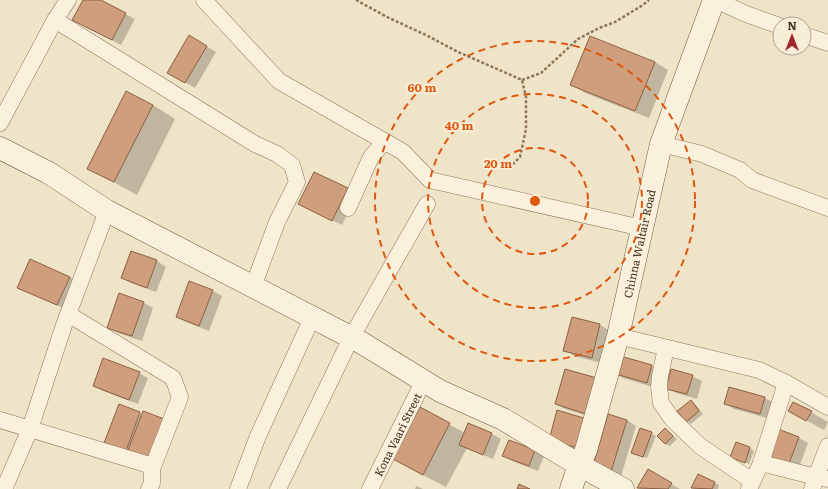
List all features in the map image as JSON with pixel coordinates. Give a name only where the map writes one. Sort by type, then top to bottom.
[{"type":"street","points":[[0,123],[55,20],[68,0]]},
{"type":"street","points":[[204,0],[279,81],[403,152],[430,180],[642,228]]},
{"type":"street","points":[[715,0],[746,14],[772,23]]},
{"type":"street","name":"Chinna Waltair Road","points":[[571,489],[590,437],[618,336],[661,144],[715,0]]},
{"type":"street","points":[[55,20],[255,144],[277,154],[292,165],[297,182],[277,222],[253,287]]},
{"type":"street","points":[[812,38],[828,43]]},
{"type":"street","points":[[348,208],[371,156],[385,141]]},
{"type":"street","points":[[661,144],[702,154],[740,170],[752,180],[828,208]]},
{"type":"street","points":[[1,153],[49,173],[107,211],[351,338],[424,380],[440,391],[503,419],[579,465],[623,489]]},
{"type":"street","points":[[278,489],[351,338],[427,204]]},
{"type":"street","points":[[4,489],[30,429],[68,314],[107,211]]},
{"type":"street","points":[[68,314],[173,378],[180,397],[152,468],[152,483],[149,489]]},
{"type":"street","points":[[238,489],[258,436],[312,318]]},
{"type":"street","points":[[618,336],[759,370],[786,383],[828,407]]},
{"type":"street","points":[[666,348],[660,382],[661,403],[672,419],[700,446],[751,485],[761,463],[786,383]]},
{"type":"street","name":"Kona Vaari Street","points":[[370,489],[424,380]]},
{"type":"street","points":[[0,420],[146,464],[152,468]]},
{"type":"street","points":[[761,463],[819,482],[828,446]]},
{"type":"path","points":[[356,0],[458,52],[522,80],[541,73],[578,39],[599,28],[615,22],[649,0]]},
{"type":"path","points":[[510,167],[520,157],[526,129],[526,97],[522,80]]},
{"type":"building","points":[[83,0],[101,0],[126,13],[112,40],[72,20]]},
{"type":"building","points":[[189,35],[207,46],[185,83],[167,73]]},
{"type":"building","points":[[590,36],[655,62],[635,111],[570,85]]},
{"type":"building","points":[[126,91],[153,105],[114,182],[87,169]]},
{"type":"building","points":[[314,172],[348,188],[332,221],[298,204]]},
{"type":"building","points":[[131,251],[157,260],[147,288],[121,278]]},
{"type":"building","points":[[30,259],[70,277],[57,305],[17,288]]},
{"type":"building","points":[[189,281],[213,290],[199,326],[176,317]]},
{"type":"building","points":[[119,293],[144,302],[132,336],[107,328]]},
{"type":"building","points":[[572,317],[600,324],[592,358],[563,351]]},
{"type":"building","points":[[617,355],[652,365],[647,383],[612,373]]},
{"type":"building","points":[[103,358],[140,372],[129,400],[93,386]]},
{"type":"building","points":[[565,369],[597,378],[586,414],[555,404]]},
{"type":"building","points":[[671,369],[693,375],[687,394],[666,389]]},
{"type":"building","points":[[729,387],[765,397],[760,414],[724,404]]},
{"type":"building","points":[[691,400],[699,411],[686,422],[677,411]]},
{"type":"building","points":[[793,402],[812,411],[806,421],[788,411]]},
{"type":"building","points":[[119,404],[140,412],[126,451],[104,443]]},
{"type":"building","points":[[420,407],[450,423],[423,475],[393,459]]},
{"type":"building","points":[[557,410],[587,419],[578,448],[549,440]]},
{"type":"building","points":[[143,411],[167,420],[152,459],[128,450]]},
{"type":"building","points":[[608,414],[627,420],[610,475],[592,469]]},
{"type":"building","points":[[468,423],[492,433],[483,455],[459,445]]},
{"type":"building","points":[[640,428],[652,432],[643,457],[631,453]]},
{"type":"building","points":[[665,428],[673,436],[665,444],[657,436]]},
{"type":"building","points":[[778,429],[799,437],[788,466],[767,458]]},
{"type":"building","points":[[509,440],[535,450],[529,466],[502,456]]},
{"type":"building","points":[[736,442],[750,447],[745,463],[730,457]]},
{"type":"building","points":[[648,469],[672,483],[668,489],[637,488]]},
{"type":"building","points":[[698,474],[715,482],[712,489],[691,488]]},
{"type":"building","points":[[519,484],[530,489],[517,489]]}]
